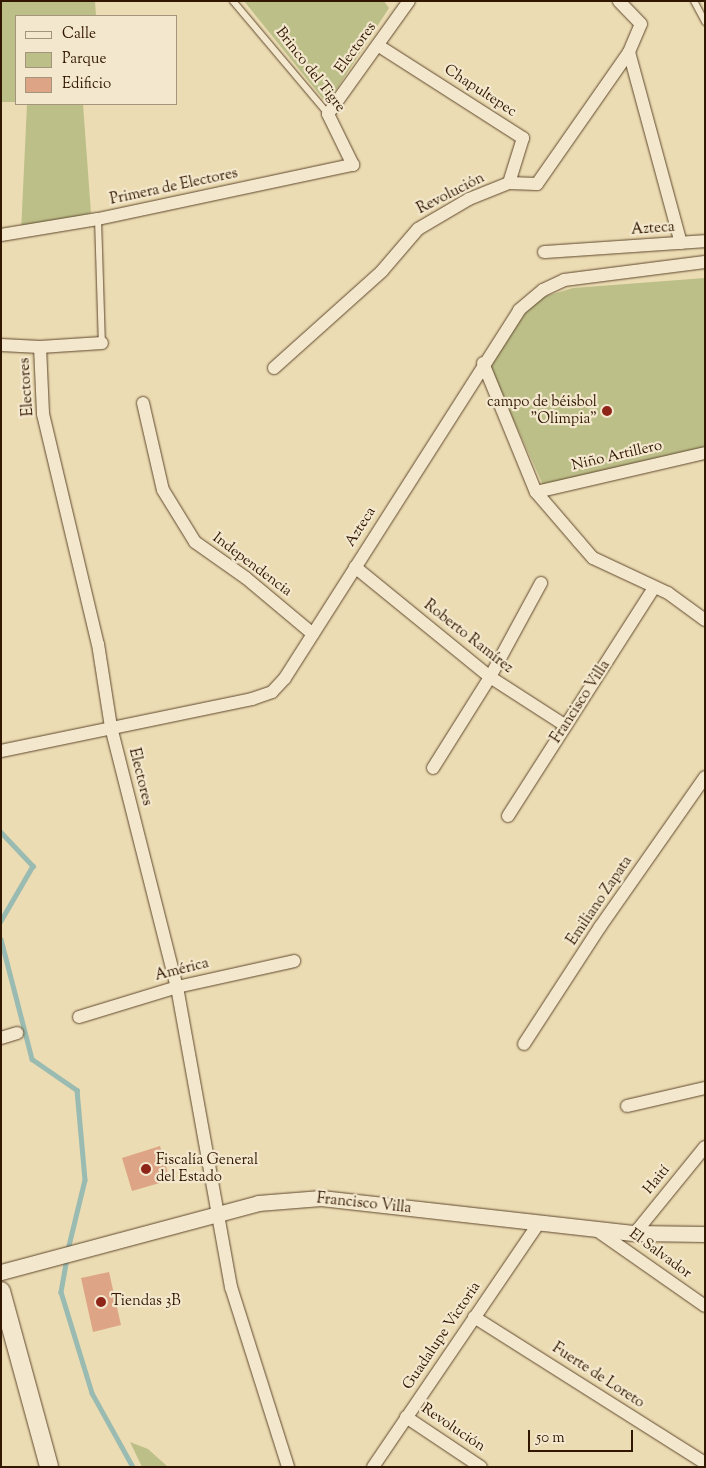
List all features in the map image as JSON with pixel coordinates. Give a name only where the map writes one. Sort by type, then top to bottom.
[{"type":"main road","points":[[1,1291],[49,1467]]},
{"type":"street","name":"Electores","points":[[328,114],[379,46],[409,1]]},
{"type":"street","name":"Revolución","points":[[274,368],[382,271],[418,229],[469,199],[509,183],[537,184],[629,52],[640,24],[619,1]]},
{"type":"street","name":"Chapultepec","points":[[379,46],[523,138],[509,183]]},
{"type":"street","points":[[629,52],[681,244]]},
{"type":"street","name":"Brinco del Tigre","points":[[328,114],[353,165]]},
{"type":"street","name":"Primera de Electores","points":[[1,236],[98,219],[353,165]]},
{"type":"street","name":"Azteca","points":[[544,252],[705,241]]},
{"type":"street","name":"Azteca","points":[[1,751],[252,699],[272,692],[285,678],[484,363],[520,310],[550,286],[564,280],[705,262]]},
{"type":"street","points":[[1,345],[40,347],[102,343]]},
{"type":"street","name":"Electores","points":[[40,347],[43,414],[98,644],[110,727],[177,987],[232,1287],[273,1412],[288,1467]]},
{"type":"street","points":[[484,363],[536,492],[593,558],[654,589],[668,593],[705,620]]},
{"type":"street","name":"Independencia","points":[[143,403],[162,490],[195,542],[246,578],[312,634]]},
{"type":"street","name":"Niño Artillero","points":[[536,492],[705,453]]},
{"type":"street","name":"Roberto Ramírez","points":[[355,567],[490,677],[566,726]]},
{"type":"street","points":[[433,768],[490,677],[542,583]]},
{"type":"street","name":"Francisco Villa","points":[[508,816],[654,589]]},
{"type":"street","name":"Emiliano Zapata","points":[[524,1044],[600,927],[705,777]]},
{"type":"street","name":"América","points":[[79,1017],[177,987],[294,961]]},
{"type":"street","points":[[1,1038],[17,1034]]},
{"type":"street","points":[[627,1106],[705,1088]]},
{"type":"street","name":"Haití","points":[[635,1233],[705,1147]]},
{"type":"street","name":"Francisco Villa","points":[[1,1272],[258,1203],[322,1198],[538,1224],[635,1233],[705,1234]]},
{"type":"street","name":"Guadalupe Victoria","points":[[373,1467],[538,1224]]},
{"type":"street","name":"El Salvador","points":[[595,1229],[705,1306]]},
{"type":"street","name":"Fuerte de Loreto","points":[[474,1317],[689,1461],[705,1463]]},
{"type":"street","name":"Revolución","points":[[406,1416],[481,1467]]},
{"type":"lane","name":"Brinco del Tigre","points":[[232,1],[328,114]]},
{"type":"lane","points":[[694,1],[705,22]]},
{"type":"lane","points":[[98,219],[102,343]]},
{"type":"green space","points":[[1,1],[95,1],[96,15],[15,15],[15,102],[1,102]]},
{"type":"green space","points":[[244,1],[384,1],[389,8],[327,104]]},
{"type":"green space","points":[[27,105],[83,105],[91,213],[21,232]]},
{"type":"green space","name":"campo de béisbol \"Olimpia\"","points":[[705,278],[705,460],[543,485],[487,361],[514,322],[543,297],[573,288]]},
{"type":"green space","points":[[130,1442],[148,1449],[168,1467],[142,1467]]},
{"type":"building","name":"Fiscalía General del Estado","points":[[160,1146],[170,1180],[132,1191],[122,1158]]},
{"type":"building","name":"Tiendas 3B","points":[[109,1272],[121,1325],[93,1332],[81,1278]]},
{"type":"waterway","points":[[1,832],[33,866],[1,921]]},
{"type":"waterway","points":[[1,939],[32,1059],[77,1090],[85,1180],[68,1250]]},
{"type":"waterway","points":[[67,1258],[61,1292],[92,1393],[133,1467]]},
{"type":"place","name":"campo de béisbol \"Olimpia\"","points":[[607,411]]},
{"type":"place","name":"Fiscalía General del Estado","points":[[146,1169]]},
{"type":"place","name":"Tiendas 3B","points":[[101,1302]]}]
